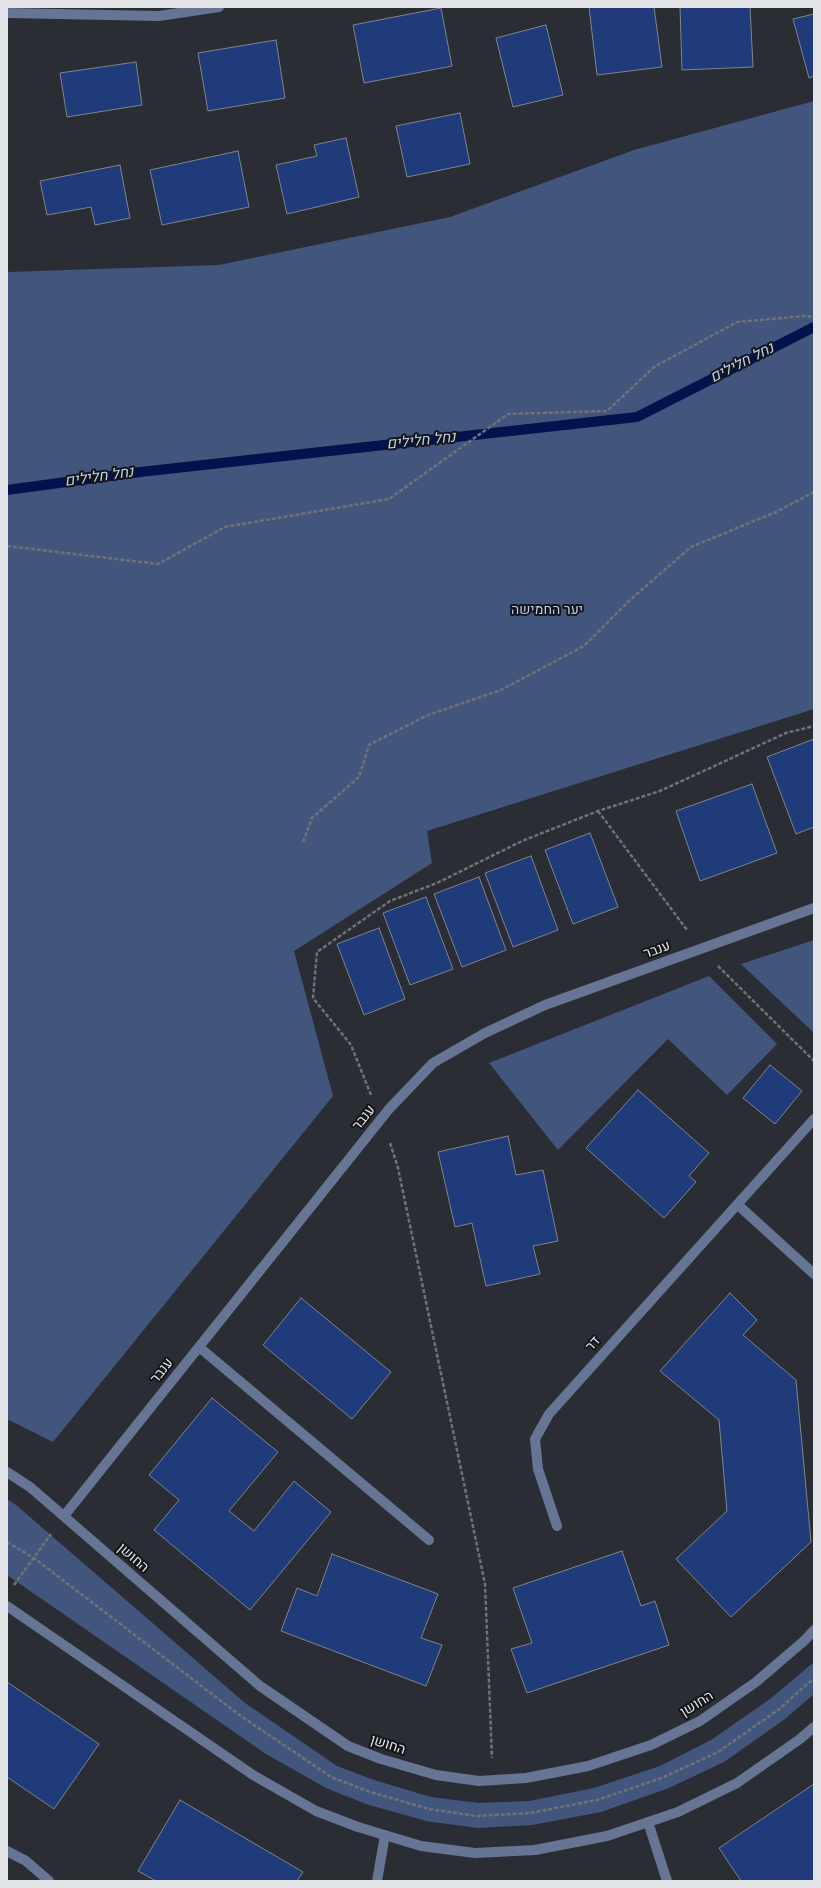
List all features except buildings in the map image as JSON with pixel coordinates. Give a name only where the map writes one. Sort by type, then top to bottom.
[{"type":"street","points":[[7,13],[159,16],[220,7]]},
{"type":"street","name":"ענבר","points":[[64,1516],[381,1119],[433,1063],[485,1033],[545,1005],[814,908]]},
{"type":"street","name":"דר","points":[[557,1526],[538,1469],[535,1439],[549,1414],[814,1120]]},
{"type":"street","points":[[738,1204],[814,1274]]},
{"type":"street","points":[[199,1347],[429,1540]]},
{"type":"street","name":"החושן","points":[[7,1472],[30,1487],[260,1686],[348,1746],[382,1759],[436,1775],[479,1781],[526,1778],[588,1766],[651,1745],[700,1721],[749,1686],[805,1640],[814,1630]]},
{"type":"street","points":[[7,1606],[253,1775],[316,1811],[358,1827],[421,1846],[476,1853],[535,1850],[607,1836],[678,1812],[737,1783],[800,1739],[814,1727]]},
{"type":"street","points":[[648,1822],[668,1881]]},
{"type":"street","points":[[377,1881],[385,1835]]},
{"type":"street","points":[[7,1851],[26,1861],[49,1881]]},
{"type":"path","points":[[7,546],[158,564],[225,527],[389,499],[508,414],[606,411],[654,367],[737,322],[805,316],[814,317]]},
{"type":"path","points":[[303,842],[312,818],[359,777],[369,745],[428,715],[501,690],[584,646],[631,599],[691,546],[776,512],[814,492]]},
{"type":"path","points":[[493,1780],[485,1584],[398,1168],[381,1119],[351,1045],[313,998],[317,952],[390,901],[437,883],[522,841],[598,811],[660,791],[786,733],[814,726]]},
{"type":"path","points":[[11,1588],[64,1516]]},
{"type":"path","points":[[7,1542],[34,1558],[238,1714],[331,1777],[370,1792],[429,1809],[477,1816],[530,1813],[597,1800],[664,1777],[718,1752],[778,1710],[814,1678]]},
{"type":"green space","name":"יער החמישה","points":[[814,101],[814,709],[427,831],[432,863],[294,951],[333,1096],[53,1442],[7,1419],[7,272],[219,265],[450,217],[634,150]]},
{"type":"green space","points":[[814,940],[814,1033],[741,964]]},
{"type":"green space","points":[[709,976],[777,1044],[727,1095],[668,1039],[558,1150],[489,1063]]},
{"type":"green space","points":[[7,1499],[16,1505],[245,1703],[337,1766],[374,1780],[431,1797],[478,1803],[529,1801],[594,1788],[660,1766],[711,1740],[770,1699],[814,1662],[814,1694],[785,1719],[724,1762],[669,1788],[601,1812],[532,1825],[477,1828],[426,1821],[366,1804],[326,1788],[266,1754],[7,1575]]},
{"type":"waterway","name":"נחל חלילים","points":[[7,490],[140,472],[637,417],[814,327]]}]
